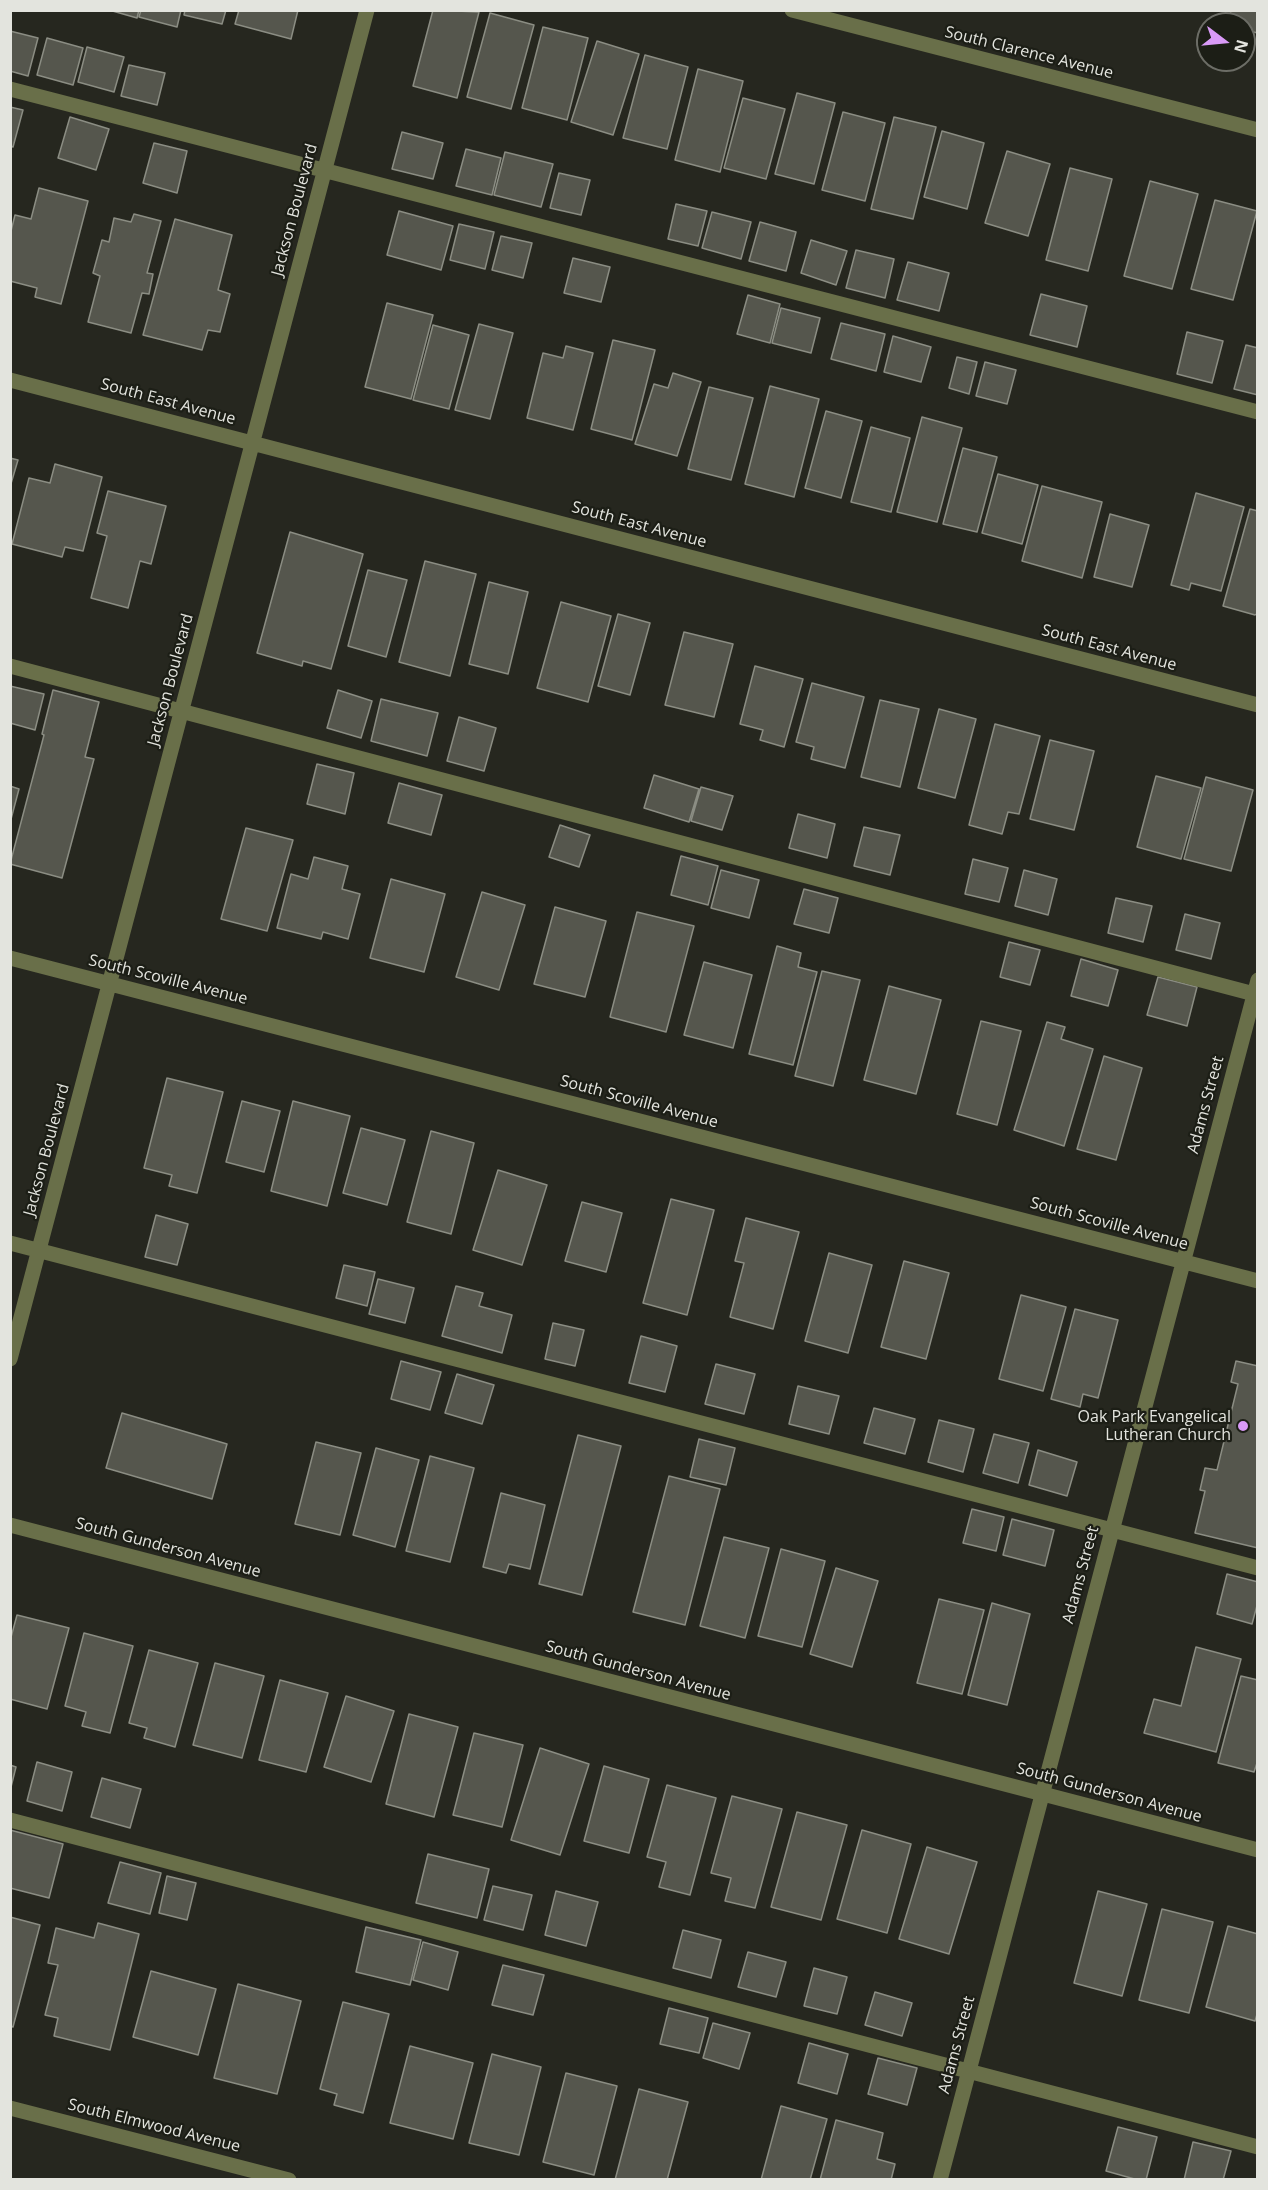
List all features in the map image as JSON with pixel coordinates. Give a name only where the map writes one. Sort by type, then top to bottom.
[{"type":"street","name":"Jackson Boulevard","points":[[10,1359],[367,10]]},
{"type":"street","name":"South Clarence Avenue","points":[[792,10],[1257,130]]},
{"type":"street","points":[[10,89],[1257,412]]},
{"type":"street","name":"South East Avenue","points":[[10,380],[1257,705]]},
{"type":"street","points":[[10,666],[1256,989]]},
{"type":"street","name":"South Scoville Avenue","points":[[10,958],[1257,1281]]},
{"type":"street","name":"Adams Street","points":[[940,2180],[1256,989]]},
{"type":"street","points":[[10,1243],[1257,1568]]},
{"type":"street","name":"South Gunderson Avenue","points":[[10,1526],[1257,1850]]},
{"type":"street","points":[[10,1820],[1257,2146]]},
{"type":"street","name":"South Elmwood Avenue","points":[[10,2108],[289,2180]]},
{"type":"building","points":[[109,10],[139,10],[137,18]]},
{"type":"building","points":[[141,10],[181,10],[177,27],[139,17]]},
{"type":"building","points":[[185,10],[226,10],[222,24],[184,15]]},
{"type":"building","points":[[239,10],[298,10],[291,39],[235,24]]},
{"type":"building","points":[[433,10],[479,12],[457,98],[413,86]]},
{"type":"building","points":[[1231,10],[1258,10],[1258,33],[1256,33],[1256,12],[1231,12]]},
{"type":"building","points":[[490,13],[534,25],[511,109],[467,97]]},
{"type":"building","points":[[543,27],[588,38],[567,120],[522,108]]},
{"type":"building","points":[[10,31],[38,38],[28,76],[10,71]]},
{"type":"building","points":[[47,38],[83,48],[73,85],[37,75]]},
{"type":"building","points":[[597,41],[639,54],[613,135],[571,122]]},
{"type":"building","points":[[87,47],[124,57],[114,92],[78,82]]},
{"type":"building","points":[[645,55],[688,67],[667,149],[623,138]]},
{"type":"building","points":[[129,65],[165,73],[157,105],[121,96]]},
{"type":"building","points":[[698,69],[743,81],[720,172],[675,160]]},
{"type":"building","points":[[797,93],[835,103],[814,184],[775,174]]},
{"type":"building","points":[[743,98],[785,109],[766,179],[724,168]]},
{"type":"building","points":[[10,107],[23,110],[13,147],[10,146]]},
{"type":"building","points":[[843,112],[885,123],[865,201],[822,190]]},
{"type":"building","points":[[70,117],[109,129],[96,170],[58,158]]},
{"type":"building","points":[[894,117],[936,127],[913,219],[871,209]]},
{"type":"building","points":[[942,131],[984,143],[967,209],[924,197]]},
{"type":"building","points":[[402,132],[443,143],[433,179],[392,169]]},
{"type":"building","points":[[154,143],[187,151],[177,193],[143,183]]},
{"type":"building","points":[[466,149],[501,158],[492,195],[456,186]]},
{"type":"building","points":[[1007,151],[1050,164],[1028,236],[985,223]]},
{"type":"building","points":[[505,152],[553,164],[541,207],[494,195]]},
{"type":"building","points":[[1070,168],[1112,179],[1088,271],[1046,260]]},
{"type":"building","points":[[559,173],[590,180],[581,215],[550,208]]},
{"type":"building","points":[[1150,181],[1198,194],[1172,289],[1124,276]]},
{"type":"building","points":[[39,188],[88,201],[61,304],[35,297],[37,288],[10,281],[10,235],[15,215],[31,219]]},
{"type":"building","points":[[1215,200],[1257,211],[1233,300],[1191,289]]},
{"type":"building","points":[[676,204],[707,211],[698,246],[668,239]]},
{"type":"building","points":[[399,211],[453,226],[441,270],[387,255]]},
{"type":"building","points":[[712,212],[751,222],[741,259],[702,248]]},
{"type":"building","points":[[134,214],[161,221],[147,273],[153,274],[149,294],[142,293],[131,333],[88,322],[100,276],[93,273],[102,240],[109,242],[114,218],[131,222]]},
{"type":"building","points":[[175,219],[232,235],[218,290],[230,294],[220,332],[208,330],[202,350],[143,335]]},
{"type":"building","points":[[760,222],[796,232],[786,271],[749,261]]},
{"type":"building","points":[[459,224],[494,232],[485,269],[450,260]]},
{"type":"building","points":[[501,236],[532,243],[523,278],[492,270]]},
{"type":"building","points":[[811,240],[847,251],[836,285],[801,273]]},
{"type":"building","points":[[856,250],[894,259],[885,298],[846,288]]},
{"type":"building","points":[[573,258],[610,267],[601,302],[564,293]]},
{"type":"building","points":[[908,262],[949,273],[939,311],[897,300]]},
{"type":"building","points":[[1041,294],[1087,306],[1077,347],[1030,335]]},
{"type":"building","points":[[748,295],[780,304],[770,343],[737,334]]},
{"type":"building","points":[[387,303],[433,315],[411,399],[365,387]]},
{"type":"building","points":[[781,308],[820,318],[811,353],[772,343]]},
{"type":"building","points":[[841,323],[885,334],[876,371],[831,359]]},
{"type":"building","points":[[479,324],[513,333],[490,419],[455,410]]},
{"type":"building","points":[[433,325],[469,335],[449,409],[413,400]]},
{"type":"building","points":[[1187,332],[1223,341],[1212,383],[1177,374]]},
{"type":"building","points":[[893,336],[931,347],[921,382],[884,372]]},
{"type":"building","points":[[613,340],[655,350],[632,440],[591,429]]},
{"type":"building","points":[[1246,345],[1258,348],[1258,395],[1234,389]]},
{"type":"building","points":[[566,346],[593,353],[573,430],[527,418],[543,353],[563,358]]},
{"type":"building","points":[[957,357],[977,362],[969,394],[949,388]]},
{"type":"building","points":[[985,362],[1016,370],[1007,404],[976,396]]},
{"type":"building","points":[[673,373],[701,382],[677,456],[635,444],[654,384],[668,388]]},
{"type":"building","points":[[770,386],[819,399],[794,497],[745,484]]},
{"type":"building","points":[[709,387],[753,398],[731,480],[688,469]]},
{"type":"building","points":[[826,411],[862,421],[841,498],[805,488]]},
{"type":"building","points":[[922,417],[962,428],[937,522],[897,512]]},
{"type":"building","points":[[871,427],[910,438],[891,512],[851,502]]},
{"type":"building","points":[[963,448],[997,457],[977,532],[943,524]]},
{"type":"building","points":[[10,458],[18,460],[10,487]]},
{"type":"building","points":[[55,464],[102,477],[83,551],[65,547],[62,557],[12,544],[29,478],[50,483]]},
{"type":"building","points":[[998,474],[1038,485],[1022,544],[982,533]]},
{"type":"building","points":[[1042,486],[1102,502],[1082,578],[1022,561]]},
{"type":"building","points":[[108,491],[166,506],[151,564],[140,561],[128,608],[91,598],[107,536],[97,533]]},
{"type":"building","points":[[1196,493],[1244,507],[1221,591],[1191,583],[1189,590],[1171,585]]},
{"type":"building","points":[[1250,509],[1258,511],[1258,613],[1255,615],[1223,606]]},
{"type":"building","points":[[1110,514],[1149,525],[1132,587],[1094,577]]},
{"type":"building","points":[[290,532],[363,554],[331,669],[303,661],[302,666],[257,653]]},
{"type":"building","points":[[425,561],[476,574],[450,676],[399,662]]},
{"type":"building","points":[[368,570],[407,580],[386,657],[348,646]]},
{"type":"building","points":[[489,582],[528,592],[508,674],[469,664]]},
{"type":"building","points":[[561,602],[611,616],[588,702],[537,688]]},
{"type":"building","points":[[618,614],[650,623],[630,695],[598,686]]},
{"type":"building","points":[[684,632],[733,644],[714,717],[665,705]]},
{"type":"building","points":[[755,666],[803,679],[784,747],[760,740],[763,730],[740,724]]},
{"type":"building","points":[[812,683],[864,697],[845,768],[811,759],[814,747],[796,742]]},
{"type":"building","points":[[10,686],[44,694],[35,730],[10,723]]},
{"type":"building","points":[[53,690],[99,702],[85,757],[94,759],[62,878],[10,864],[44,735],[42,734]]},
{"type":"building","points":[[338,690],[372,701],[361,738],[327,728]]},
{"type":"building","points":[[381,699],[438,713],[427,756],[371,741]]},
{"type":"building","points":[[880,700],[919,709],[900,787],[861,777]]},
{"type":"building","points":[[939,709],[976,719],[955,798],[918,788]]},
{"type":"building","points":[[459,717],[496,728],[484,771],[447,761]]},
{"type":"building","points":[[995,724],[1040,736],[1019,814],[1008,812],[1002,834],[969,825]]},
{"type":"building","points":[[1050,740],[1094,751],[1074,830],[1030,819]]},
{"type":"building","points":[[317,764],[354,773],[345,814],[307,804]]},
{"type":"building","points":[[654,775],[699,789],[689,822],[644,808]]},
{"type":"building","points":[[1156,776],[1201,788],[1181,859],[1137,847]]},
{"type":"building","points":[[1206,777],[1253,790],[1231,871],[1184,859]]},
{"type":"building","points":[[399,783],[442,795],[431,835],[388,823]]},
{"type":"building","points":[[10,786],[19,789],[10,823]]},
{"type":"building","points":[[701,787],[733,796],[722,830],[691,821]]},
{"type":"building","points":[[798,814],[835,824],[827,858],[789,848]]},
{"type":"building","points":[[560,825],[590,835],[579,867],[549,857]]},
{"type":"building","points":[[864,827],[900,835],[890,875],[854,866]]},
{"type":"building","points":[[246,828],[293,840],[267,931],[221,919]]},
{"type":"building","points":[[681,856],[718,866],[708,905],[671,895]]},
{"type":"building","points":[[314,857],[348,866],[342,889],[360,894],[348,939],[323,932],[321,939],[277,928],[291,874],[308,879]]},
{"type":"building","points":[[973,859],[1008,868],[999,902],[965,894]]},
{"type":"building","points":[[721,870],[759,880],[749,918],[711,908]]},
{"type":"building","points":[[1024,870],[1057,879],[1048,915],[1015,906]]},
{"type":"building","points":[[391,879],[445,894],[424,972],[370,958]]},
{"type":"building","points":[[804,889],[838,898],[829,933],[794,924]]},
{"type":"building","points":[[482,892],[525,905],[499,990],[456,977]]},
{"type":"building","points":[[1116,898],[1152,906],[1143,942],[1108,933]]},
{"type":"building","points":[[555,907],[606,921],[585,997],[534,984]]},
{"type":"building","points":[[637,912],[694,926],[666,1032],[610,1017]]},
{"type":"building","points":[[1185,914],[1220,923],[1211,959],[1176,950]]},
{"type":"building","points":[[1009,942],[1040,950],[1030,985],[1000,977]]},
{"type":"building","points":[[777,946],[801,953],[798,967],[817,972],[793,1065],[749,1054]]},
{"type":"building","points":[[1081,959],[1118,970],[1108,1006],[1071,996]]},
{"type":"building","points":[[704,962],[752,975],[733,1048],[684,1035]]},
{"type":"building","points":[[822,971],[860,980],[833,1086],[795,1076]]},
{"type":"building","points":[[1158,977],[1197,987],[1187,1026],[1147,1015]]},
{"type":"building","points":[[889,986],[941,1000],[916,1094],[864,1080]]},
{"type":"building","points":[[981,1021],[1021,1031],[997,1125],[957,1114]]},
{"type":"building","points":[[1047,1022],[1065,1027],[1061,1039],[1093,1049],[1064,1146],[1014,1130]]},
{"type":"building","points":[[1104,1056],[1142,1068],[1116,1160],[1077,1149]]},
{"type":"building","points":[[167,1078],[223,1092],[197,1193],[169,1186],[172,1175],[144,1168]]},
{"type":"building","points":[[242,1101],[280,1111],[264,1172],[226,1162]]},
{"type":"building","points":[[293,1101],[350,1116],[327,1206],[271,1191]]},
{"type":"building","points":[[361,1128],[405,1140],[387,1205],[343,1193]]},
{"type":"building","points":[[431,1131],[474,1143],[451,1234],[407,1222]]},
{"type":"building","points":[[498,1170],[547,1185],[522,1265],[473,1250]]},
{"type":"building","points":[[671,1199],[714,1210],[687,1315],[643,1303]]},
{"type":"building","points":[[582,1202],[622,1213],[606,1272],[565,1261]]},
{"type":"building","points":[[156,1215],[188,1224],[177,1265],[145,1257]]},
{"type":"building","points":[[746,1218],[799,1232],[773,1329],[730,1317],[744,1263],[735,1261]]},
{"type":"building","points":[[829,1253],[872,1265],[848,1353],[805,1341]]},
{"type":"building","points":[[904,1261],[949,1273],[926,1359],[881,1347]]},
{"type":"building","points":[[344,1265],[375,1272],[367,1306],[336,1298]]},
{"type":"building","points":[[378,1279],[414,1288],[405,1323],[369,1314]]},
{"type":"building","points":[[456,1286],[483,1293],[479,1306],[512,1315],[502,1353],[442,1336]]},
{"type":"building","points":[[1021,1295],[1066,1307],[1043,1391],[999,1379]]},
{"type":"building","points":[[1075,1309],[1118,1320],[1098,1398],[1083,1394],[1080,1407],[1051,1399]]},
{"type":"building","points":[[553,1323],[584,1330],[575,1366],[545,1359]]},
{"type":"building","points":[[641,1336],[677,1346],[665,1392],[629,1383]]},
{"type":"building","points":[[401,1361],[441,1372],[430,1410],[391,1399]]},
{"type":"building","name":"Oak Park Evangelical Lutheran Church","points":[[1236,1361],[1258,1366],[1258,1548],[1195,1533],[1205,1491],[1200,1490],[1205,1468],[1217,1470],[1238,1384],[1231,1382]]},
{"type":"building","points":[[716,1364],[755,1374],[744,1414],[705,1404]]},
{"type":"building","points":[[457,1374],[494,1385],[482,1424],[445,1413]]},
{"type":"building","points":[[798,1386],[839,1396],[829,1434],[789,1424]]},
{"type":"building","points":[[874,1408],[915,1419],[905,1454],[864,1443]]},
{"type":"building","points":[[122,1413],[227,1444],[212,1499],[106,1468]]},
{"type":"building","points":[[939,1420],[974,1429],[963,1472],[928,1462]]},
{"type":"building","points":[[994,1434],[1029,1443],[1018,1483],[983,1473]]},
{"type":"building","points":[[578,1435],[621,1446],[582,1595],[539,1584]]},
{"type":"building","points":[[699,1439],[735,1448],[726,1485],[690,1477]]},
{"type":"building","points":[[316,1442],[361,1453],[340,1535],[295,1524]]},
{"type":"building","points":[[376,1448],[419,1460],[395,1547],[353,1535]]},
{"type":"building","points":[[1038,1450],[1077,1462],[1067,1496],[1029,1485]]},
{"type":"building","points":[[430,1456],[474,1468],[450,1562],[406,1551]]},
{"type":"building","points":[[669,1476],[720,1489],[685,1625],[633,1612]]},
{"type":"building","points":[[501,1493],[545,1505],[530,1569],[509,1564],[506,1573],[483,1567]]},
{"type":"building","points":[[972,1509],[1004,1517],[996,1551],[963,1543]]},
{"type":"building","points":[[1012,1519],[1054,1530],[1045,1566],[1003,1555]]},
{"type":"building","points":[[724,1537],[769,1548],[745,1638],[700,1626]]},
{"type":"building","points":[[781,1549],[825,1561],[802,1647],[758,1636]]},
{"type":"building","points":[[836,1568],[878,1581],[852,1667],[810,1654]]},
{"type":"building","points":[[1227,1574],[1258,1582],[1258,1602],[1252,1624],[1217,1614]]},
{"type":"building","points":[[939,1599],[984,1610],[962,1694],[917,1683]]},
{"type":"building","points":[[992,1603],[1030,1614],[1007,1705],[968,1695]]},
{"type":"building","points":[[17,1615],[69,1628],[47,1709],[10,1699],[10,1641]]},
{"type":"building","points":[[84,1633],[133,1646],[110,1733],[82,1726],[86,1712],[65,1706]]},
{"type":"building","points":[[1196,1647],[1241,1659],[1216,1752],[1144,1733],[1154,1699],[1181,1706]]},
{"type":"building","points":[[149,1650],[198,1663],[175,1747],[144,1738],[147,1728],[129,1723]]},
{"type":"building","points":[[215,1663],[264,1676],[242,1758],[193,1745]]},
{"type":"building","points":[[1241,1676],[1258,1680],[1258,1760],[1254,1772],[1218,1763]]},
{"type":"building","points":[[280,1680],[328,1693],[306,1772],[259,1760]]},
{"type":"building","points":[[346,1696],[394,1711],[371,1782],[324,1767]]},
{"type":"building","points":[[409,1714],[458,1727],[434,1817],[386,1804]]},
{"type":"building","points":[[474,1733],[523,1745],[502,1827],[453,1815]]},
{"type":"building","points":[[540,1748],[589,1764],[560,1855],[511,1840]]},
{"type":"building","points":[[37,1762],[72,1772],[62,1811],[27,1801]]},
{"type":"building","points":[[10,1765],[16,1767],[10,1791]]},
{"type":"building","points":[[604,1766],[649,1779],[629,1853],[584,1841]]},
{"type":"building","points":[[102,1778],[141,1789],[130,1828],[91,1817]]},
{"type":"building","points":[[667,1785],[716,1798],[690,1895],[659,1887],[666,1862],[647,1857]]},
{"type":"building","points":[[732,1796],[782,1809],[755,1908],[725,1901],[731,1878],[711,1873]]},
{"type":"building","points":[[797,1812],[847,1825],[821,1920],[771,1907]]},
{"type":"building","points":[[10,1830],[63,1844],[49,1898],[10,1888]]},
{"type":"building","points":[[862,1830],[911,1844],[887,1933],[837,1919]]},
{"type":"building","points":[[927,1847],[977,1862],[949,1954],[899,1939]]},
{"type":"building","points":[[428,1854],[489,1869],[477,1918],[416,1903]]},
{"type":"building","points":[[120,1862],[161,1873],[150,1914],[108,1903]]},
{"type":"building","points":[[167,1876],[196,1883],[187,1920],[159,1913]]},
{"type":"building","points":[[493,1886],[532,1895],[523,1930],[484,1920]]},
{"type":"building","points":[[556,1891],[598,1902],[586,1946],[545,1935]]},
{"type":"building","points":[[1098,1891],[1147,1904],[1122,1996],[1074,1983]]},
{"type":"building","points":[[1162,1909],[1213,1922],[1189,2013],[1139,2000]]},
{"type":"building","points":[[10,1917],[40,1925],[13,2027],[10,2026]]},
{"type":"building","points":[[98,1923],[139,1934],[110,2050],[54,2036],[58,2018],[45,2015],[58,1965],[48,1963],[56,1928],[94,1938]]},
{"type":"building","points":[[1228,1926],[1258,1934],[1258,2011],[1255,2021],[1206,2007]]},
{"type":"building","points":[[366,1927],[421,1940],[410,1985],[356,1972]]},
{"type":"building","points":[[683,1930],[721,1940],[711,1978],[673,1968]]},
{"type":"building","points":[[423,1942],[458,1952],[448,1990],[413,1980]]},
{"type":"building","points":[[748,1952],[786,1962],[776,1997],[738,1987]]},
{"type":"building","points":[[503,1965],[544,1975],[533,2015],[492,2005]]},
{"type":"building","points":[[814,1968],[847,1977],[837,2014],[804,2006]]},
{"type":"building","points":[[151,1971],[216,1989],[198,2055],[133,2037]]},
{"type":"building","points":[[238,1984],[301,2001],[277,2094],[214,2078]]},
{"type":"building","points":[[875,1992],[912,2003],[902,2036],[865,2025]]},
{"type":"building","points":[[343,2002],[389,2014],[363,2113],[334,2105],[337,2094],[320,2089]]},
{"type":"building","points":[[669,2008],[708,2018],[699,2053],[660,2044]]},
{"type":"building","points":[[713,2023],[750,2033],[739,2069],[703,2058]]},
{"type":"building","points":[[809,2043],[848,2054],[837,2094],[798,2083]]},
{"type":"building","points":[[410,2046],[473,2063],[453,2139],[390,2123]]},
{"type":"building","points":[[492,2054],[541,2067],[519,2155],[469,2143]]},
{"type":"building","points":[[878,2058],[917,2068],[907,2105],[868,2094]]},
{"type":"building","points":[[566,2073],[617,2086],[594,2175],[543,2162]]},
{"type":"building","points":[[639,2089],[688,2102],[667,2180],[615,2180]]},
{"type":"building","points":[[781,2106],[827,2119],[810,2180],[761,2180]]},
{"type":"building","points":[[836,2120],[883,2133],[877,2159],[895,2164],[891,2180],[820,2180]]},
{"type":"building","points":[[1118,2127],[1157,2137],[1146,2180],[1106,2171]]},
{"type":"building","points":[[1193,2142],[1231,2151],[1223,2180],[1184,2180]]},
{"type":"place","name":"Oak Park Evangelical Lutheran Church","points":[[1243,1426]]}]
